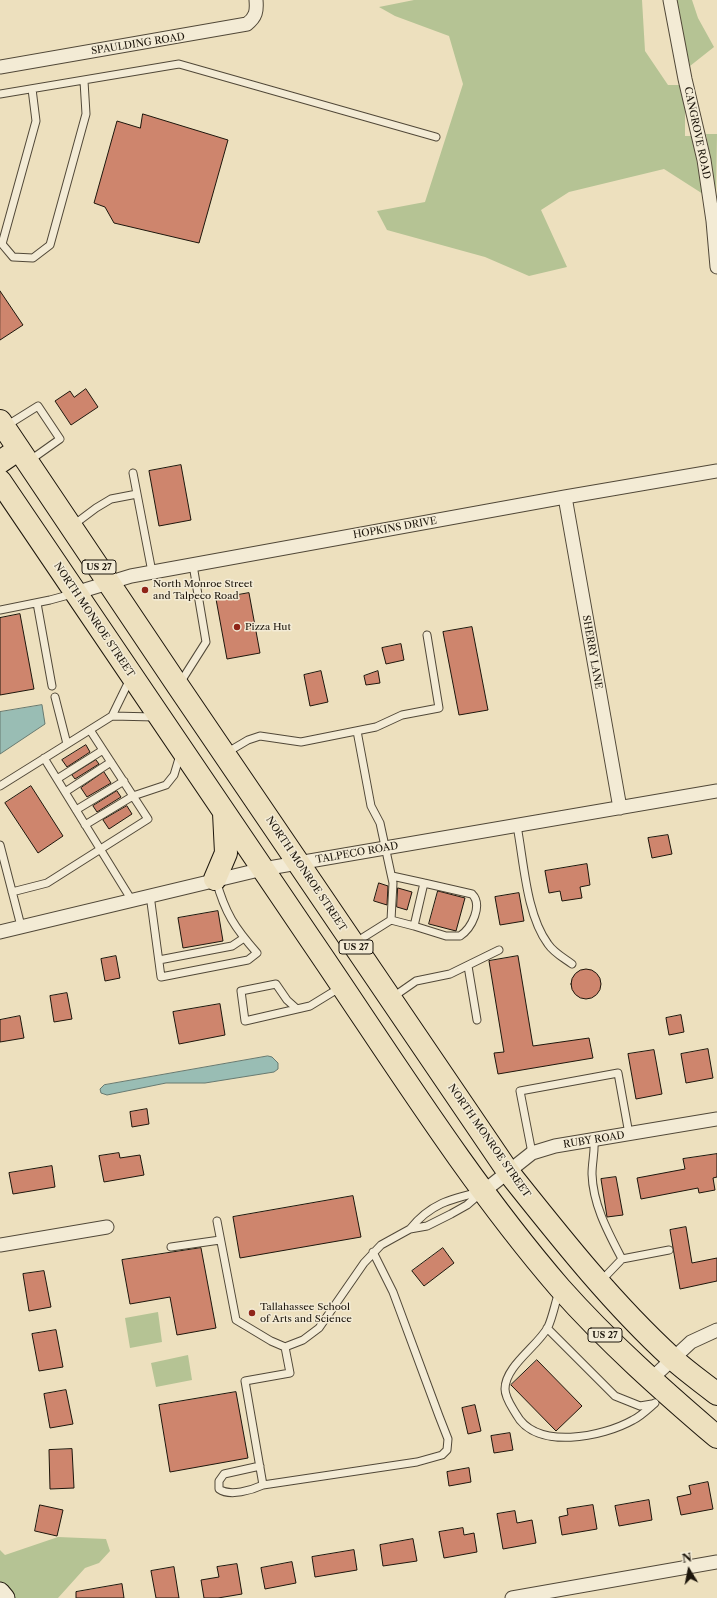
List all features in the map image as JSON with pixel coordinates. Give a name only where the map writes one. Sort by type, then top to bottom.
[{"type":"highway","name":"NORTH MONROE STREET","points":[[2,424],[509,1173],[564,1242],[600,1283],[672,1358],[717,1394]]},
{"type":"highway","points":[[0,462],[23,455]]},
{"type":"highway","name":"NORTH MONROE STREET","points":[[0,481],[160,717],[181,751],[456,1153],[511,1228],[560,1288],[657,1392],[717,1437]]},
{"type":"highway","points":[[215,880],[226,853],[224,812]]},
{"type":"main road","points":[[0,1592],[5,1598]]},
{"type":"street","name":"SPAULDING ROAD","points":[[0,67],[243,26],[254,20],[257,13],[256,0]]},
{"type":"street","name":"CANGROVE ROAD","points":[[670,0],[685,78],[704,160],[713,222],[717,267]]},
{"type":"street","name":"HOPKINS DRIVE","points":[[75,593],[131,576],[152,572],[717,471]]},
{"type":"street","name":"SHERRY LANE","points":[[565,497],[620,808]]},
{"type":"street","name":"TALPECO ROAD","points":[[0,932],[131,899],[263,869],[717,791]]},
{"type":"street","name":"RUBY ROAD","points":[[484,1191],[509,1173],[532,1153],[555,1146],[717,1119]]},
{"type":"street","points":[[0,1245],[107,1227]]},
{"type":"street","points":[[657,1392],[672,1358],[691,1342],[717,1330]]},
{"type":"street","points":[[512,1598],[717,1562]]},
{"type":"lane","points":[[0,94],[179,64],[436,137]]},
{"type":"lane","points":[[32,89],[36,121],[2,244],[13,257],[33,258],[50,245],[86,114],[84,81]]},
{"type":"lane","points":[[2,424],[38,406],[60,439],[23,455]]},
{"type":"lane","points":[[133,473],[152,572]]},
{"type":"lane","points":[[71,527],[111,499],[137,494]]},
{"type":"lane","points":[[178,686],[206,642],[193,565]]},
{"type":"lane","points":[[0,610],[37,603],[75,593]]},
{"type":"lane","points":[[37,603],[52,686]]},
{"type":"lane","points":[[224,754],[248,740],[260,736],[301,742],[376,727],[402,715],[439,708],[427,635]]},
{"type":"lane","points":[[0,786],[112,716],[131,676]]},
{"type":"lane","points":[[55,697],[67,744]]},
{"type":"lane","points":[[112,716],[160,717]]},
{"type":"lane","points":[[12,892],[47,883],[148,819],[90,730]]},
{"type":"lane","points":[[357,731],[371,806],[380,823],[392,876],[391,920]]},
{"type":"lane","points":[[57,779],[103,750]]},
{"type":"lane","points":[[85,825],[133,796],[166,785],[174,776],[181,751]]},
{"type":"lane","points":[[44,758],[131,899]]},
{"type":"lane","points":[[65,792],[111,762]]},
{"type":"lane","points":[[76,810],[124,781]]},
{"type":"lane","points":[[517,826],[530,902],[534,915],[549,945],[572,964]]},
{"type":"lane","points":[[0,845],[21,926]]},
{"type":"lane","points":[[354,943],[391,920],[446,936],[460,936],[469,928],[478,907],[476,898],[472,894],[392,876]]},
{"type":"lane","points":[[150,895],[161,977],[248,960],[257,953],[235,927],[223,905],[215,880]]},
{"type":"lane","points":[[414,926],[424,883]]},
{"type":"lane","points":[[159,960],[232,946],[244,938]]},
{"type":"lane","points":[[391,998],[416,981],[450,974],[499,950]]},
{"type":"lane","points":[[468,966],[477,1020]]},
{"type":"lane","points":[[297,1009],[287,1000],[276,984],[241,991],[245,1021],[297,1009],[310,1006],[342,986]]},
{"type":"lane","points":[[532,1153],[520,1091],[618,1073],[629,1134]]},
{"type":"lane","points":[[594,1140],[595,1153],[592,1174],[598,1212],[622,1259]]},
{"type":"lane","points":[[410,1228],[427,1226],[468,1205],[484,1191]]},
{"type":"lane","points":[[217,1221],[236,1320],[271,1341],[285,1347],[299,1342],[319,1328],[364,1262],[373,1252],[387,1241],[410,1228],[421,1215],[450,1199],[484,1191]]},
{"type":"lane","points":[[171,1247],[220,1240]]},
{"type":"lane","points":[[600,1283],[622,1259],[669,1250]]},
{"type":"lane","points":[[260,1466],[227,1472],[221,1478],[218,1485],[219,1489],[223,1492],[253,1490],[263,1485],[417,1462],[442,1455],[448,1448],[448,1439],[393,1292],[373,1252]]},
{"type":"lane","points":[[560,1288],[547,1328],[507,1379],[505,1390],[509,1402],[520,1422],[538,1434],[556,1438],[581,1436],[633,1420],[657,1392]]},
{"type":"lane","points":[[547,1328],[615,1396],[640,1406],[657,1392]]},
{"type":"lane","points":[[263,1485],[245,1380],[290,1373],[285,1347]]},
{"type":"green space","points":[[414,0],[642,0],[645,51],[668,85],[680,85],[685,103],[685,136],[692,136],[703,194],[664,169],[569,192],[541,210],[567,267],[529,276],[485,257],[387,230],[377,211],[425,202],[463,84],[449,36],[395,16],[379,7]]},
{"type":"green space","points":[[676,0],[692,0],[698,18],[714,47],[690,66]]},
{"type":"green space","points":[[706,134],[717,134],[716,195]]},
{"type":"green space","points":[[158,1312],[162,1342],[130,1348],[125,1318]]},
{"type":"green space","points":[[188,1355],[192,1380],[156,1387],[151,1363]]},
{"type":"green space","points":[[58,1537],[106,1539],[110,1551],[99,1563],[85,1568],[58,1598],[14,1598],[0,1581],[0,1550],[5,1555]]},
{"type":"water","points":[[42,705],[45,724],[0,754],[0,712]]},
{"type":"water","points":[[268,1056],[272,1057],[278,1063],[278,1069],[274,1072],[205,1083],[166,1083],[107,1095],[101,1093],[100,1089],[104,1085]]},
{"type":"building","points":[[143,114],[228,140],[199,243],[114,223],[105,207],[94,203],[117,121],[140,128]]},
{"type":"building","points":[[0,291],[23,325],[0,340]]},
{"type":"building","points":[[86,389],[98,407],[71,425],[55,401],[70,391],[74,397]]},
{"type":"building","points":[[181,465],[191,520],[159,526],[149,471]]},
{"type":"building","points":[[249,593],[260,653],[227,659],[216,599]]},
{"type":"building","points":[[20,614],[34,689],[0,695],[0,618]]},
{"type":"building","points":[[472,627],[488,710],[459,715],[443,632]]},
{"type":"building","points":[[401,644],[404,660],[386,664],[382,648]]},
{"type":"building","points":[[321,671],[328,702],[310,706],[304,675]]},
{"type":"building","points":[[378,671],[380,683],[366,685],[364,676]]},
{"type":"building","points":[[86,745],[90,752],[67,767],[62,760]]},
{"type":"building","points":[[96,760],[99,764],[75,779],[72,775]]},
{"type":"building","points":[[104,772],[111,783],[87,797],[81,788]]},
{"type":"building","points":[[31,786],[63,836],[38,853],[5,803]]},
{"type":"building","points":[[117,791],[121,797],[97,812],[93,806]]},
{"type":"building","points":[[127,806],[132,814],[109,829],[103,820]]},
{"type":"building","points":[[668,835],[672,854],[652,858],[648,838]]},
{"type":"building","points":[[587,864],[590,885],[580,887],[582,898],[562,901],[560,891],[549,893],[545,871]]},
{"type":"building","points":[[379,883],[388,886],[387,905],[374,901]]},
{"type":"building","points":[[398,888],[412,892],[407,910],[397,907]]},
{"type":"building","points":[[438,891],[465,898],[456,931],[429,924]]},
{"type":"building","points":[[519,893],[524,921],[500,925],[495,897]]},
{"type":"building","points":[[218,911],[223,941],[183,948],[178,918]]},
{"type":"building","points":[[116,956],[120,978],[105,981],[101,959]]},
{"type":"building","points":[[518,956],[533,1046],[589,1038],[593,1058],[498,1074],[494,1053],[504,1052],[489,961]]},
{"type":"building","points":[[586,969],[597,973],[601,984],[597,995],[586,999],[575,995],[571,984],[575,973]]},
{"type":"building","points":[[67,993],[72,1019],[54,1022],[50,996]]},
{"type":"building","points":[[220,1004],[225,1035],[179,1044],[173,1012]]},
{"type":"building","points":[[681,1015],[684,1032],[669,1035],[666,1018]]},
{"type":"building","points":[[20,1016],[24,1038],[0,1042],[0,1020]]},
{"type":"building","points":[[708,1049],[713,1078],[686,1083],[681,1054]]},
{"type":"building","points":[[654,1050],[662,1094],[636,1099],[628,1054]]},
{"type":"building","points":[[147,1109],[149,1124],[132,1127],[130,1112]]},
{"type":"building","points":[[119,1153],[120,1158],[140,1155],[144,1175],[104,1182],[99,1156]]},
{"type":"building","points":[[717,1154],[717,1177],[713,1178],[715,1190],[699,1193],[698,1188],[641,1199],[637,1178],[685,1169],[683,1159]]},
{"type":"building","points":[[52,1166],[55,1187],[13,1194],[9,1173]]},
{"type":"building","points":[[616,1177],[623,1215],[607,1217],[601,1179]]},
{"type":"building","points":[[353,1196],[361,1237],[240,1258],[233,1217]]},
{"type":"building","points":[[686,1227],[692,1263],[717,1258],[717,1281],[680,1289],[670,1230]]},
{"type":"building","points":[[201,1248],[216,1328],[177,1335],[170,1297],[130,1304],[122,1260]]},
{"type":"building","points":[[443,1248],[454,1263],[424,1286],[412,1271]]},
{"type":"building","points":[[44,1271],[51,1307],[29,1311],[23,1274]]},
{"type":"building","points":[[56,1330],[63,1367],[39,1371],[32,1334]]},
{"type":"building","points":[[537,1360],[582,1406],[556,1431],[511,1385]]},
{"type":"building","points":[[66,1390],[73,1424],[50,1428],[44,1394]]},
{"type":"building","points":[[236,1392],[248,1458],[170,1472],[159,1405]]},
{"type":"building","points":[[475,1405],[481,1431],[468,1434],[462,1408]]},
{"type":"building","points":[[510,1433],[513,1450],[494,1453],[491,1436]]},
{"type":"building","points":[[72,1449],[74,1488],[50,1489],[49,1450]]},
{"type":"building","points":[[469,1468],[471,1482],[449,1486],[447,1472]]},
{"type":"building","points":[[708,1482],[713,1509],[681,1515],[677,1497],[691,1494],[689,1486]]},
{"type":"building","points":[[649,1500],[652,1520],[619,1526],[615,1506]]},
{"type":"building","points":[[40,1505],[63,1510],[57,1536],[35,1531]]},
{"type":"building","points":[[593,1505],[597,1529],[562,1535],[559,1517],[568,1515],[567,1509]]},
{"type":"building","points":[[515,1511],[517,1523],[532,1520],[536,1543],[503,1549],[497,1514]]},
{"type":"building","points":[[463,1528],[464,1535],[474,1533],[477,1552],[444,1558],[439,1532]]},
{"type":"building","points":[[413,1539],[417,1561],[383,1566],[380,1545]]},
{"type":"building","points":[[354,1550],[357,1570],[315,1577],[312,1557]]},
{"type":"building","points":[[292,1562],[296,1583],[265,1589],[261,1568]]},
{"type":"building","points":[[237,1564],[242,1594],[218,1598],[204,1598],[201,1580],[219,1577],[217,1567]]},
{"type":"building","points":[[174,1567],[179,1598],[156,1598],[151,1571]]},
{"type":"building","points":[[122,1584],[124,1598],[76,1598],[76,1592]]},
{"type":"place","name":"North Monroe Street and Talpeco Road","points":[[145,590]]},
{"type":"place","name":"Pizza Hut","points":[[237,627]]},
{"type":"place","name":"Tallahassee School of Arts and Science","points":[[252,1313]]}]
